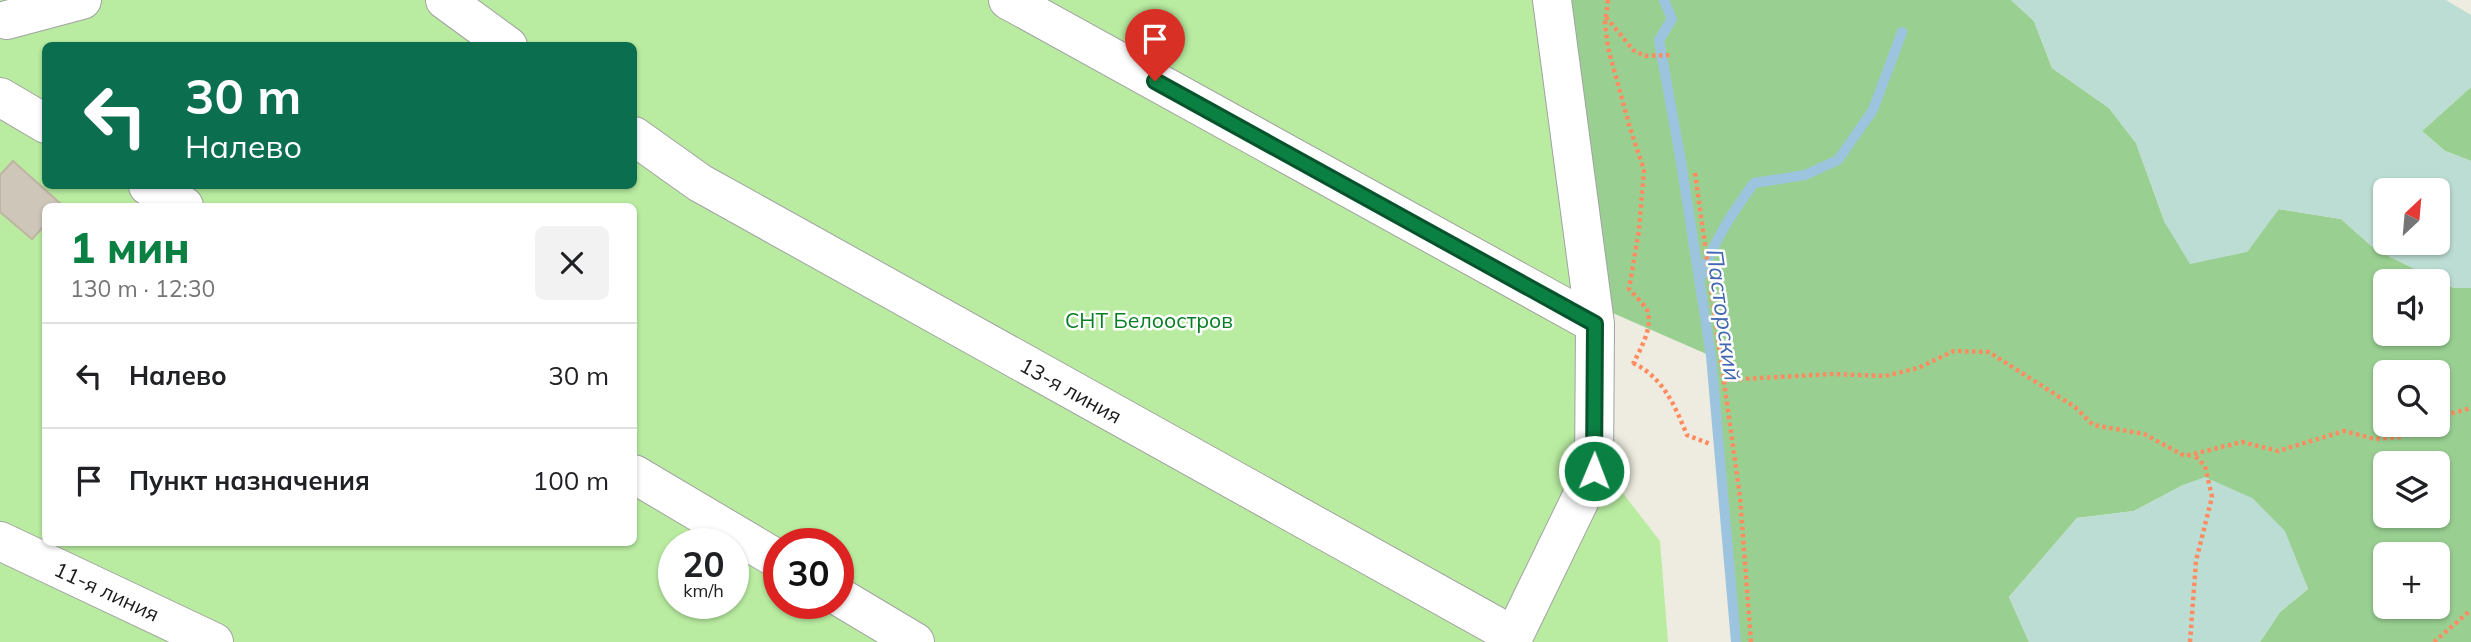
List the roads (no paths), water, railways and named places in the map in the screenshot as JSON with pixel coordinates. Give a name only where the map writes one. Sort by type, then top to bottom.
[{"type":"street","points":[[2,18],[82,0]]},
{"type":"street","points":[[445,0],[503,42]]},
{"type":"street","points":[[1008,0],[1595,324]]},
{"type":"street","points":[[1513,639],[1594,471],[1595,324],[1552,0]]},
{"type":"street","points":[[0,97],[42,122]]},
{"type":"street","name":"13-я линия","points":[[637,138],[699,183],[1513,639]]},
{"type":"street","points":[[153,189],[179,203]]},
{"type":"street","points":[[637,476],[763,551]]},
{"type":"street","name":"11-я линия","points":[[0,541],[214,642]]},
{"type":"street","points":[[854,606],[915,642]]},
{"type":"waterway","name":"Пасторский","points":[[1664,0],[1672,19],[1659,40],[1711,356],[1736,642]]},
{"type":"waterway","points":[[1700,280],[1723,229],[1754,183],[1805,175],[1838,160],[1873,110],[1902,32]]},
{"type":"park label","name":"СНТ Белоостров","points":[[1149,320]]}]
